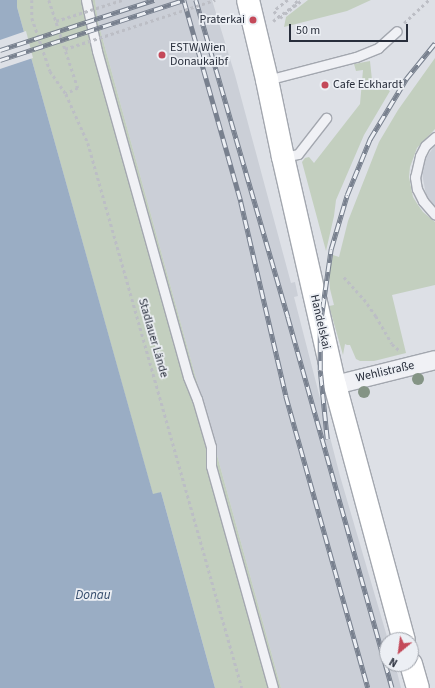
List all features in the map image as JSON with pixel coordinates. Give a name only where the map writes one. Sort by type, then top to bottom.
[{"type":"main road","name":"Handelskai","points":[[248,0],[334,385],[402,632]]},
{"type":"main road","points":[[413,672],[418,688]]},
{"type":"street","name":"Wehlistraße","points":[[334,385],[435,360]]},
{"type":"lane","points":[[86,0],[97,51],[188,377],[197,398],[211,447],[212,466],[273,688]]},
{"type":"lane","points":[[267,80],[356,57],[378,48],[397,31]]},
{"type":"lane","points":[[283,157],[298,154],[326,118]]},
{"type":"lane","points":[[435,137],[425,146],[420,156],[415,177],[417,189],[423,201],[435,215]]},
{"type":"path","name":"Stadlauer Lände","points":[[32,0],[32,18],[50,71],[66,94],[88,143],[242,688]]},
{"type":"path","points":[[49,0],[78,88],[66,94]]},
{"type":"path","points":[[56,21],[122,0]]},
{"type":"path","points":[[66,49],[215,0]]},
{"type":"path","points":[[288,0],[274,11],[280,18],[302,0]]},
{"type":"path","points":[[295,0],[298,3]]},
{"type":"path","points":[[274,21],[297,3],[295,0]]},
{"type":"path","points":[[397,31],[428,0]]},
{"type":"path","points":[[344,277],[376,316],[392,344],[405,356]]},
{"type":"shaded area","points":[[95,0],[212,0],[235,75],[291,283],[295,282],[298,296],[294,297],[340,476],[386,632],[379,632],[379,672],[397,672],[401,688],[281,688],[98,22]]},
{"type":"shaded area","points":[[435,145],[435,207],[426,195],[422,173],[426,158]]},
{"type":"green space","points":[[17,0],[95,0],[98,22],[281,688],[215,688],[161,492],[153,495],[17,7]]},
{"type":"green space","points":[[308,0],[371,0],[347,11],[284,27],[286,17]]},
{"type":"green space","points":[[435,58],[435,129],[417,148],[410,167],[409,177],[413,197],[423,212],[435,222],[435,285],[392,295],[406,353],[374,361],[360,361],[356,359],[350,345],[345,344],[343,355],[329,306],[334,305],[330,289],[329,274],[333,255],[339,257],[348,221],[379,142],[398,110]]},
{"type":"green space","points":[[370,61],[372,80],[390,91],[364,135],[336,200],[326,251],[302,162],[305,158],[309,157],[314,163],[360,104],[363,70],[356,71],[354,64]]},
{"type":"water","name":"Donau","points":[[0,0],[17,0],[17,7],[153,494],[161,492],[215,688],[0,688]]},
{"type":"pier","points":[[26,31],[33,58],[0,69],[0,40]]},
{"type":"railway","points":[[0,50],[154,0]]},
{"type":"railway","points":[[184,0],[241,202],[286,396],[368,688]]},
{"type":"railway","points":[[0,60],[184,0]]},
{"type":"railway","points":[[196,0],[288,317],[392,688]]},
{"type":"railway","points":[[327,439],[320,370],[320,325],[331,249],[347,195],[370,139],[406,79],[435,43]]},
{"type":"place","name":"Praterkai","points":[[253,20]]},
{"type":"place","name":"ESTW Wien Donaukaibf","points":[[162,55]]},
{"type":"place","name":"Cafe Eckhardt","points":[[325,85]]}]
